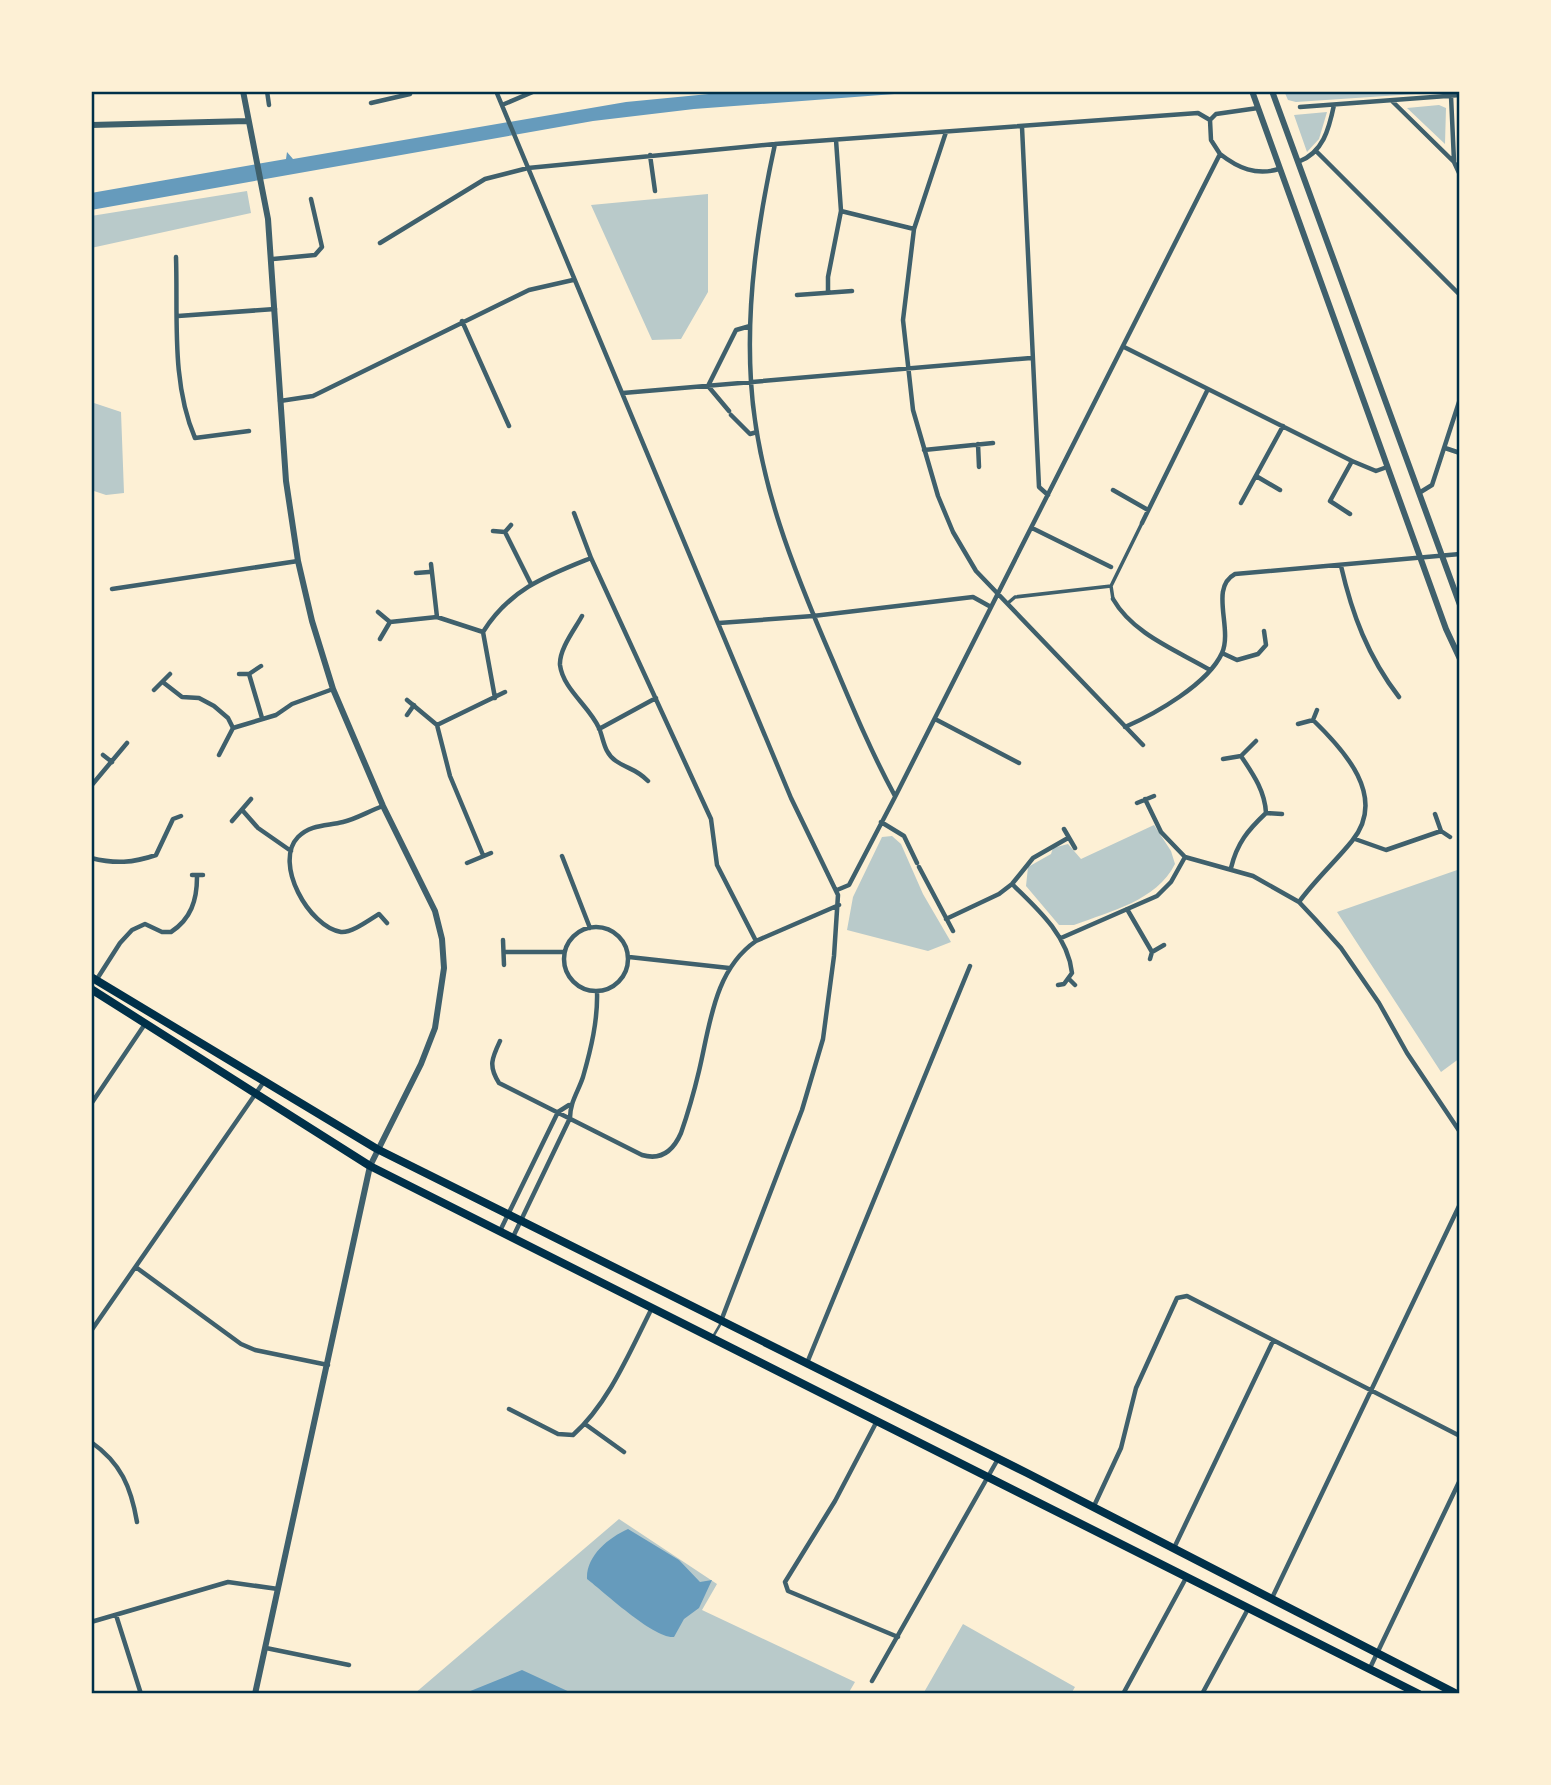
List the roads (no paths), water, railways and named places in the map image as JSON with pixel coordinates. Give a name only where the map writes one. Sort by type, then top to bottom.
[{"type":"highway","points":[[94,979],[263,1083],[377,1149],[1094,1506],[1457,1694]]},
{"type":"highway","points":[[91,989],[370,1166],[990,1475],[1419,1694]]},
{"type":"street","points":[[243,91],[273,259],[279,401],[286,481],[298,561],[333,689],[383,806],[435,911],[442,939],[444,968],[435,1028],[421,1065],[370,1166],[255,1694]]},
{"type":"street","points":[[267,91],[269,105]]},
{"type":"street","points":[[371,103],[410,94],[408,91]]},
{"type":"street","points":[[496,91],[791,798],[836,890],[839,905],[822,1040],[802,1110],[721,1322]]},
{"type":"street","points":[[502,105],[535,91]]},
{"type":"street","points":[[1252,91],[1420,558],[1460,659]]},
{"type":"street","points":[[1272,91],[1460,605]]},
{"type":"street","points":[[1300,107],[1460,95]]},
{"type":"street","points":[[1451,96],[1454,162]]},
{"type":"street","points":[[1392,100],[1454,162],[1460,175]]},
{"type":"street","points":[[1298,162],[1316,151],[1329,130],[1334,105]]},
{"type":"street","points":[[1258,108],[1216,114],[1210,120],[1211,140],[1220,154],[1235,165],[1253,172],[1266,173],[1279,169]]},
{"type":"street","points":[[380,243],[485,179],[528,168],[775,144],[1198,113],[1210,120]]},
{"type":"street","points":[[91,125],[248,121]]},
{"type":"street","points":[[1021,127],[1039,487],[1048,495]]},
{"type":"street","points":[[946,132],[914,229],[904,320],[913,410],[925,450],[953,532],[975,571],[1143,745]]},
{"type":"street","points":[[828,292],[828,277],[841,211],[836,140]]},
{"type":"street","points":[[775,144],[757,236],[750,326],[751,382],[757,432],[773,506],[813,616],[895,797]]},
{"type":"street","points":[[1316,151],[1460,295]]},
{"type":"street","points":[[836,890],[849,885],[895,797],[1220,154]]},
{"type":"street","points":[[650,155],[654,191]]},
{"type":"street","points":[[273,259],[315,255],[322,247],[311,199]]},
{"type":"street","points":[[841,211],[914,229]]},
{"type":"street","points":[[176,257],[180,380],[187,419],[195,438],[249,431]]},
{"type":"street","points":[[279,401],[313,396],[529,290],[573,280]]},
{"type":"street","points":[[797,295],[852,291]]},
{"type":"street","points":[[178,316],[275,309]]},
{"type":"street","points":[[462,321],[509,426]]},
{"type":"street","points":[[708,386],[736,330],[750,326]]},
{"type":"street","points":[[1124,347],[1207,391],[1352,461],[1376,471],[1388,467]]},
{"type":"street","points":[[623,393],[1031,358]]},
{"type":"street","points":[[708,386],[744,430],[750,434],[757,432]]},
{"type":"street","points":[[1207,391],[1111,586],[1113,599],[1120,611],[1139,629],[1210,670]]},
{"type":"street","points":[[1419,493],[1432,485],[1460,399]]},
{"type":"street","points":[[1241,503],[1283,426]]},
{"type":"street","points":[[925,450],[993,443]]},
{"type":"street","points":[[978,444],[979,467]]},
{"type":"street","points":[[1445,448],[1460,453]]},
{"type":"street","points":[[1350,514],[1330,501],[1352,461]]},
{"type":"street","points":[[1256,476],[1280,490]]},
{"type":"street","points":[[1113,490],[1148,510]]},
{"type":"street","points":[[574,513],[591,558],[710,819],[717,865],[756,941]]},
{"type":"street","points":[[505,532],[511,525]]},
{"type":"street","points":[[1032,528],[1111,567]]},
{"type":"street","points":[[493,531],[505,532]]},
{"type":"street","points":[[505,532],[531,584]]},
{"type":"street","points":[[1125,727],[1161,708],[1210,670],[1222,653],[1227,636],[1222,587],[1226,579],[1235,573],[1460,554]]},
{"type":"street","points":[[495,698],[483,632],[497,610],[531,584],[591,558]]},
{"type":"street","points":[[112,589],[298,561]]},
{"type":"street","points":[[431,564],[437,617]]},
{"type":"street","points":[[1341,565],[1355,621],[1376,663],[1399,697]]},
{"type":"street","points":[[416,573],[430,572]]},
{"type":"street","points":[[1006,604],[1015,597],[1111,586]]},
{"type":"street","points":[[719,623],[813,616],[974,597],[991,607]]},
{"type":"street","points":[[378,612],[390,622],[437,617],[483,632]]},
{"type":"street","points":[[582,616],[561,655],[560,666],[566,683],[599,729],[604,748],[616,761],[634,768],[648,781]]},
{"type":"street","points":[[380,639],[390,622]]},
{"type":"street","points":[[1222,653],[1237,660],[1258,654],[1266,645],[1264,631]]},
{"type":"street","points":[[239,674],[248,674],[261,666]]},
{"type":"street","points":[[154,690],[164,683],[170,674]]},
{"type":"street","points":[[248,674],[262,718]]},
{"type":"street","points":[[164,683],[182,697],[199,698],[214,706],[228,718],[233,728]]},
{"type":"street","points":[[219,755],[233,728],[276,715],[292,704],[333,689]]},
{"type":"street","points":[[437,725],[505,692]]},
{"type":"street","points":[[599,729],[656,698]]},
{"type":"street","points":[[407,700],[437,725],[450,776],[483,855]]},
{"type":"street","points":[[407,715],[414,705]]},
{"type":"street","points":[[1313,720],[1317,710]]},
{"type":"street","points":[[934,719],[1019,764]]},
{"type":"street","points":[[1298,724],[1313,720]]},
{"type":"street","points":[[1299,902],[1317,877],[1355,839],[1365,813],[1362,779],[1349,759],[1313,720]]},
{"type":"street","points":[[1223,759],[1241,756],[1256,741]]},
{"type":"street","points":[[91,786],[127,743]]},
{"type":"street","points":[[224,749],[229,752]]},
{"type":"street","points":[[103,755],[112,762]]},
{"type":"street","points":[[1241,756],[1266,799],[1266,813]]},
{"type":"street","points":[[1137,803],[1154,796]]},
{"type":"street","points":[[232,821],[251,799]]},
{"type":"street","points":[[1145,799],[1161,832],[1185,857],[1253,876],[1299,902],[1341,948],[1460,1132]]},
{"type":"street","points":[[383,806],[344,822],[317,826],[298,838],[291,851],[294,887],[305,906],[324,923],[338,932],[346,932],[379,915],[387,923]]},
{"type":"street","points":[[243,811],[258,828],[291,851]]},
{"type":"street","points":[[1231,868],[1235,850],[1245,832],[1266,813],[1282,814]]},
{"type":"street","points":[[1435,814],[1441,831],[1450,837]]},
{"type":"street","points":[[91,858],[112,863],[138,862],[156,855],[173,819],[181,816]]},
{"type":"street","points":[[881,822],[904,836],[953,931]]},
{"type":"street","points":[[1064,828],[1075,848]]},
{"type":"street","points":[[1355,839],[1386,850],[1441,831]]},
{"type":"street","points":[[946,919],[983,903],[1012,884],[1033,858],[1068,838]]},
{"type":"street","points":[[467,863],[491,853]]},
{"type":"street","points":[[562,856],[590,928]]},
{"type":"street","points":[[1062,938],[1157,896],[1171,882],[1185,857]]},
{"type":"street","points":[[94,979],[132,930],[145,924],[162,932],[171,932],[184,921],[194,905],[197,876]]},
{"type":"street","points":[[1012,884],[1062,938],[1071,963],[1069,979]]},
{"type":"street","points":[[500,1041],[493,1050],[491,1061],[492,1072],[499,1083],[649,1157],[662,1155],[674,1148],[696,1086],[718,993],[729,968],[745,949],[756,941],[839,905]]},
{"type":"street","points":[[1127,909],[1152,952]]},
{"type":"street","points":[[590,928],[606,930],[618,937],[629,957],[626,971],[619,981],[609,988],[597,991],[583,988],[572,981],[565,967],[563,952],[575,934],[590,928]]},
{"type":"street","points":[[503,940],[504,965]]},
{"type":"street","points":[[1150,959],[1152,952],[1164,945]]},
{"type":"street","points":[[504,952],[563,952]]},
{"type":"street","points":[[629,957],[729,968]]},
{"type":"street","points":[[807,1363],[970,966]]},
{"type":"street","points":[[1069,979],[1075,985]]},
{"type":"street","points":[[1058,985],[1069,979]]},
{"type":"street","points":[[513,1238],[570,1118],[570,1105],[582,1079],[593,1035],[597,991]]},
{"type":"street","points":[[91,1104],[145,1024]]},
{"type":"street","points":[[91,1331],[263,1083]]},
{"type":"street","points":[[499,1231],[558,1112],[570,1105]]},
{"type":"street","points":[[1272,1599],[1460,1204]]},
{"type":"street","points":[[137,1268],[228,1336],[255,1350],[328,1365]]},
{"type":"street","points":[[1094,1506],[1121,1448],[1136,1388],[1177,1298],[1187,1296],[1460,1436]]},
{"type":"street","points":[[509,1409],[558,1434],[573,1435],[585,1424],[620,1369],[652,1307]]},
{"type":"street","points":[[1174,1548],[1273,1341]]},
{"type":"street","points":[[878,1419],[835,1501],[785,1582],[788,1591],[898,1637]]},
{"type":"street","points":[[585,1424],[624,1452]]},
{"type":"street","points":[[91,1442],[114,1460],[125,1478],[137,1522]]},
{"type":"street","points":[[872,1681],[998,1458]]},
{"type":"street","points":[[1370,1669],[1460,1480]]},
{"type":"street","points":[[1123,1694],[1187,1576]]},
{"type":"street","points":[[91,1622],[228,1582],[278,1589]]},
{"type":"street","points":[[1202,1694],[1249,1608]]},
{"type":"street","points":[[116,1615],[141,1694]]},
{"type":"street","points":[[266,1648],[349,1665]]},
{"type":"lane","points":[[712,1338],[721,1322]]},
{"type":"water","points":[[740,91],[934,91],[694,109],[593,121],[91,210],[91,193],[286,159],[287,152],[293,159],[626,102]]},
{"type":"water","points":[[628,1529],[679,1560],[700,1582],[712,1580],[699,1608],[684,1619],[674,1637],[665,1636],[642,1623],[587,1579],[594,1555],[613,1537]]},
{"type":"water","points":[[522,1670],[574,1694],[463,1694]]}]
